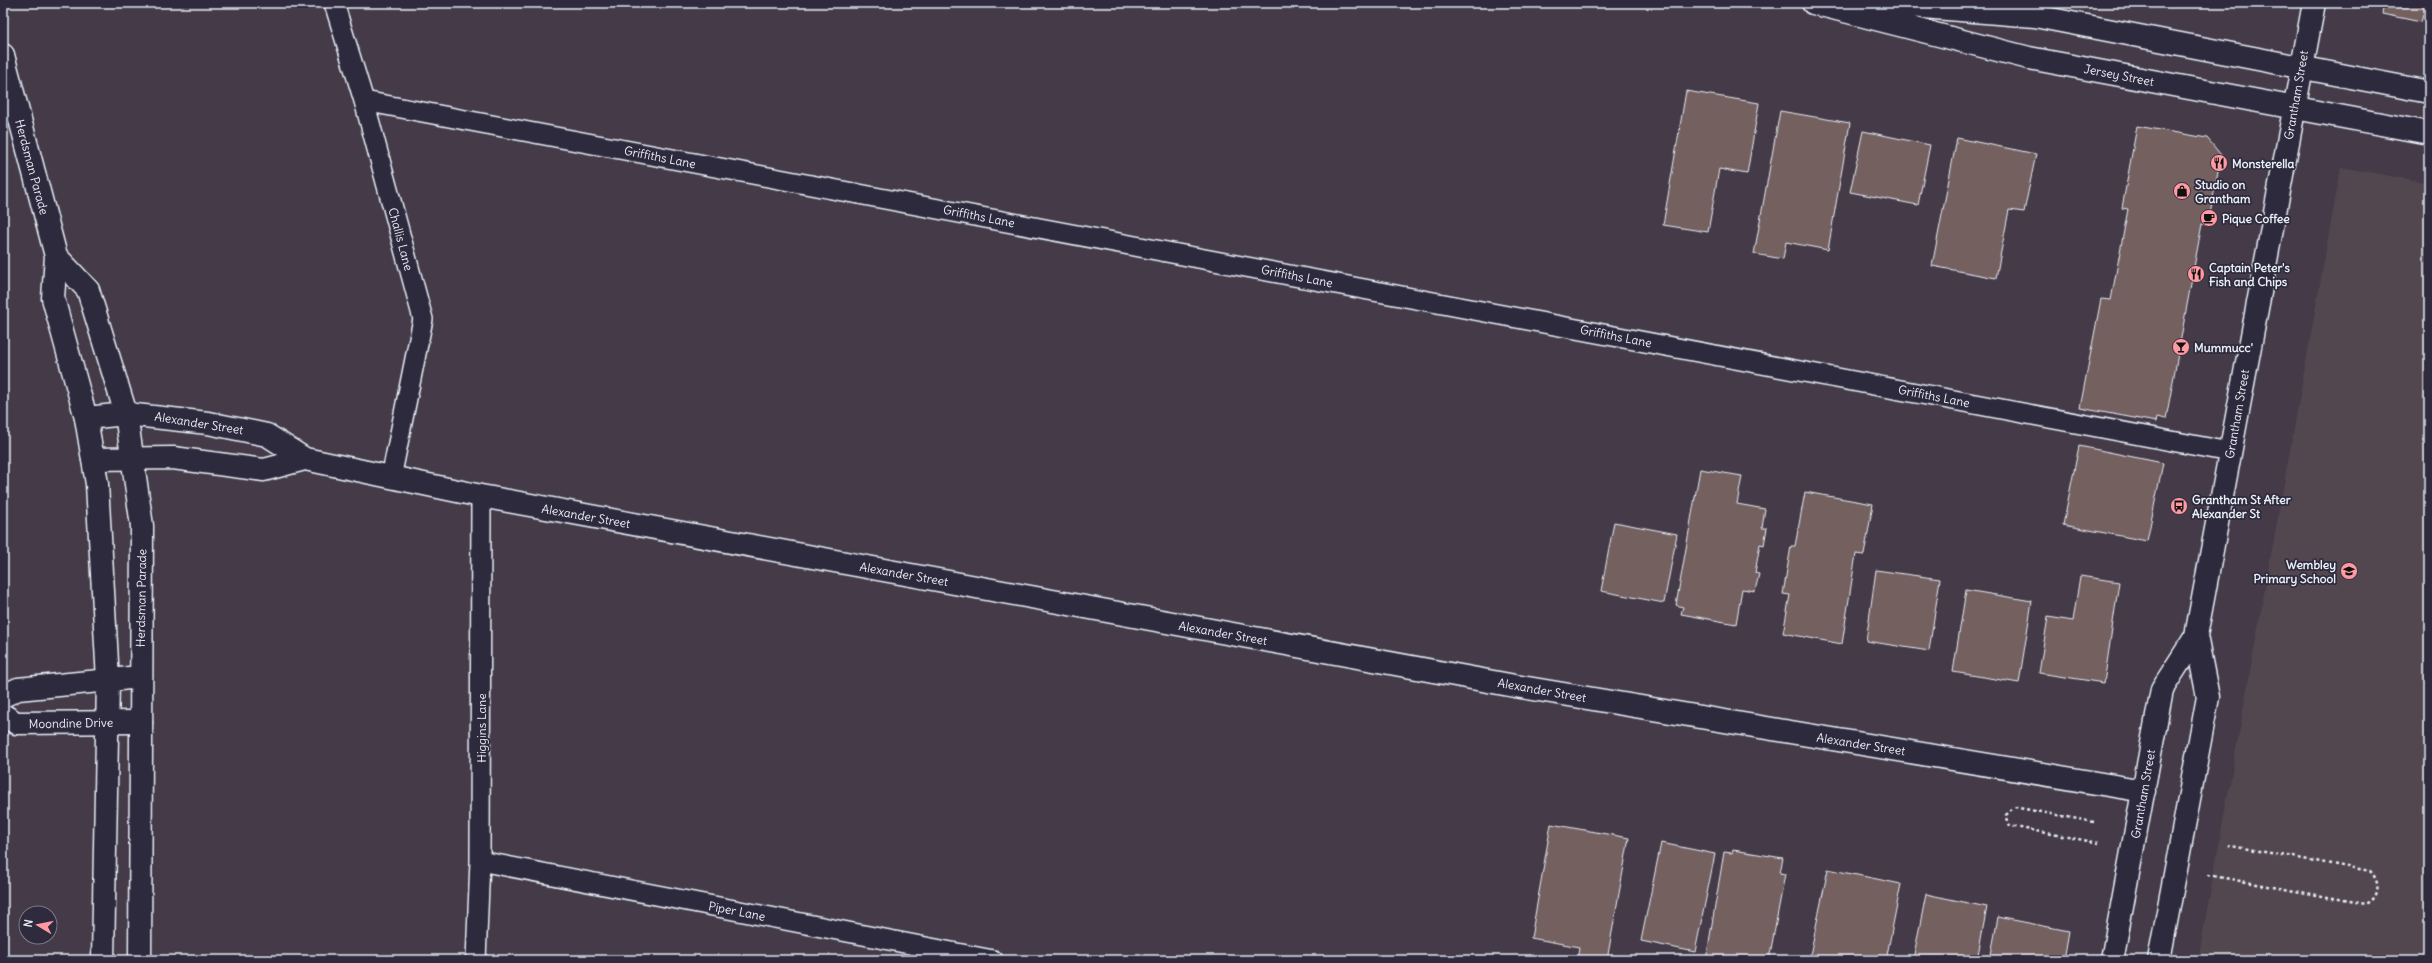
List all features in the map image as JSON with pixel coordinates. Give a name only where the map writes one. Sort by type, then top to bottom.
[{"type":"street","name":"Jersey Street","points":[[1813,3],[2029,58],[2429,133]]},
{"type":"street","points":[[1873,3],[2035,16],[2429,92]]},
{"type":"street","name":"Grantham Street","points":[[2159,960],[2208,697],[2196,636],[2314,3]]},
{"type":"street","name":"Herdsman Parade","points":[[3,55],[56,256],[53,298],[86,418],[97,484],[108,680],[104,960]]},
{"type":"street","name":"Herdsman Parade","points":[[56,256],[88,290],[126,414],[142,526],[140,677],[140,960]]},
{"type":"street","name":"Alexander Street","points":[[86,418],[126,414],[208,423],[267,435],[305,459],[481,496],[1515,686],[2144,791]]},
{"type":"street","name":"Alexander Street","points":[[93,459],[132,457],[173,458],[264,470],[305,459]]},
{"type":"street","name":"Grantham Street","points":[[2112,960],[2162,689],[2196,636]]},
{"type":"street","points":[[3,696],[18,689],[140,677]]},
{"type":"street","name":"Moondine Drive","points":[[3,715],[16,723],[141,722]]},
{"type":"lane","name":"Challis Lane","points":[[334,3],[364,101],[423,319],[391,478]]},
{"type":"lane","name":"Griffiths Lane","points":[[364,101],[2230,452]]},
{"type":"lane","name":"Higgins Lane","points":[[476,960],[480,861],[481,496]]},
{"type":"lane","name":"Piper Lane","points":[[480,861],[993,960]]},
{"type":"path","points":[[2094,822],[2014,807],[2006,815],[2010,826],[2100,843]]},
{"type":"path","points":[[2205,875],[2366,904],[2373,900],[2378,890],[2376,880],[2370,871],[2226,845]]},
{"type":"shaded area","name":"Wembley Primary School","points":[[2341,167],[2429,183],[2429,960],[2198,960]]},
{"type":"building","points":[[2384,3],[2429,3],[2429,16],[2423,15],[2421,22],[2382,14]]},
{"type":"building","points":[[1686,91],[1759,103],[1747,174],[1719,169],[1708,232],[1663,225]]},
{"type":"building","points":[[1780,111],[1850,123],[1828,250],[1786,242],[1783,259],[1754,254]]},
{"type":"building","points":[[2137,126],[2207,138],[2221,155],[2208,225],[2202,224],[2166,419],[2157,417],[2156,422],[2080,408],[2101,299],[2111,300],[2128,209],[2122,208]]},
{"type":"building","points":[[1863,131],[1930,145],[1918,205],[1850,192]]},
{"type":"building","points":[[1957,138],[2036,154],[2024,212],[2009,210],[1996,278],[1932,266]]},
{"type":"building","points":[[2079,446],[2163,463],[2147,541],[2063,525]]},
{"type":"building","points":[[1700,469],[1742,476],[1737,504],[1765,509],[1762,528],[1767,528],[1764,545],[1760,544],[1755,573],[1759,574],[1755,591],[1742,589],[1736,624],[1681,614],[1683,607],[1676,605]]},
{"type":"building","points":[[1805,492],[1873,504],[1864,555],[1856,554],[1842,644],[1783,633],[1790,595],[1783,594],[1791,546],[1795,546]]},
{"type":"building","points":[[1614,522],[1677,534],[1664,603],[1601,591]]},
{"type":"building","points":[[1876,570],[1940,579],[1929,651],[1866,641]]},
{"type":"building","points":[[2080,576],[2119,582],[2104,683],[2039,673],[2048,617],[2073,621]]},
{"type":"building","points":[[1966,590],[2032,601],[2019,683],[1953,672]]},
{"type":"building","points":[[1551,824],[1629,838],[1607,960],[1577,960],[1579,947],[1531,938]]},
{"type":"building","points":[[1661,843],[1715,854],[1695,952],[1641,941]]},
{"type":"building","points":[[1733,850],[1783,858],[1780,873],[1785,874],[1769,960],[1706,960],[1724,852],[1732,853]]},
{"type":"building","points":[[1828,869],[1901,884],[1886,960],[1809,960]]},
{"type":"building","points":[[1926,894],[1987,907],[1977,960],[1913,960]]},
{"type":"building","points":[[1998,917],[2069,931],[2064,960],[1990,960]]},
{"type":"place","name":"Monsterella","points":[[2219,163]]},
{"type":"place","name":"Studio on Grantham","points":[[2182,191]]},
{"type":"place","name":"Pique Coffee","points":[[2209,218]]},
{"type":"place","name":"Captain Peter's Fish and Chips","points":[[2196,274]]},
{"type":"place","name":"Mummucc'","points":[[2181,347]]},
{"type":"place","name":"Grantham St After Alexander St","points":[[2179,506]]},
{"type":"place","name":"Wembley Primary School","points":[[2349,571]]}]
